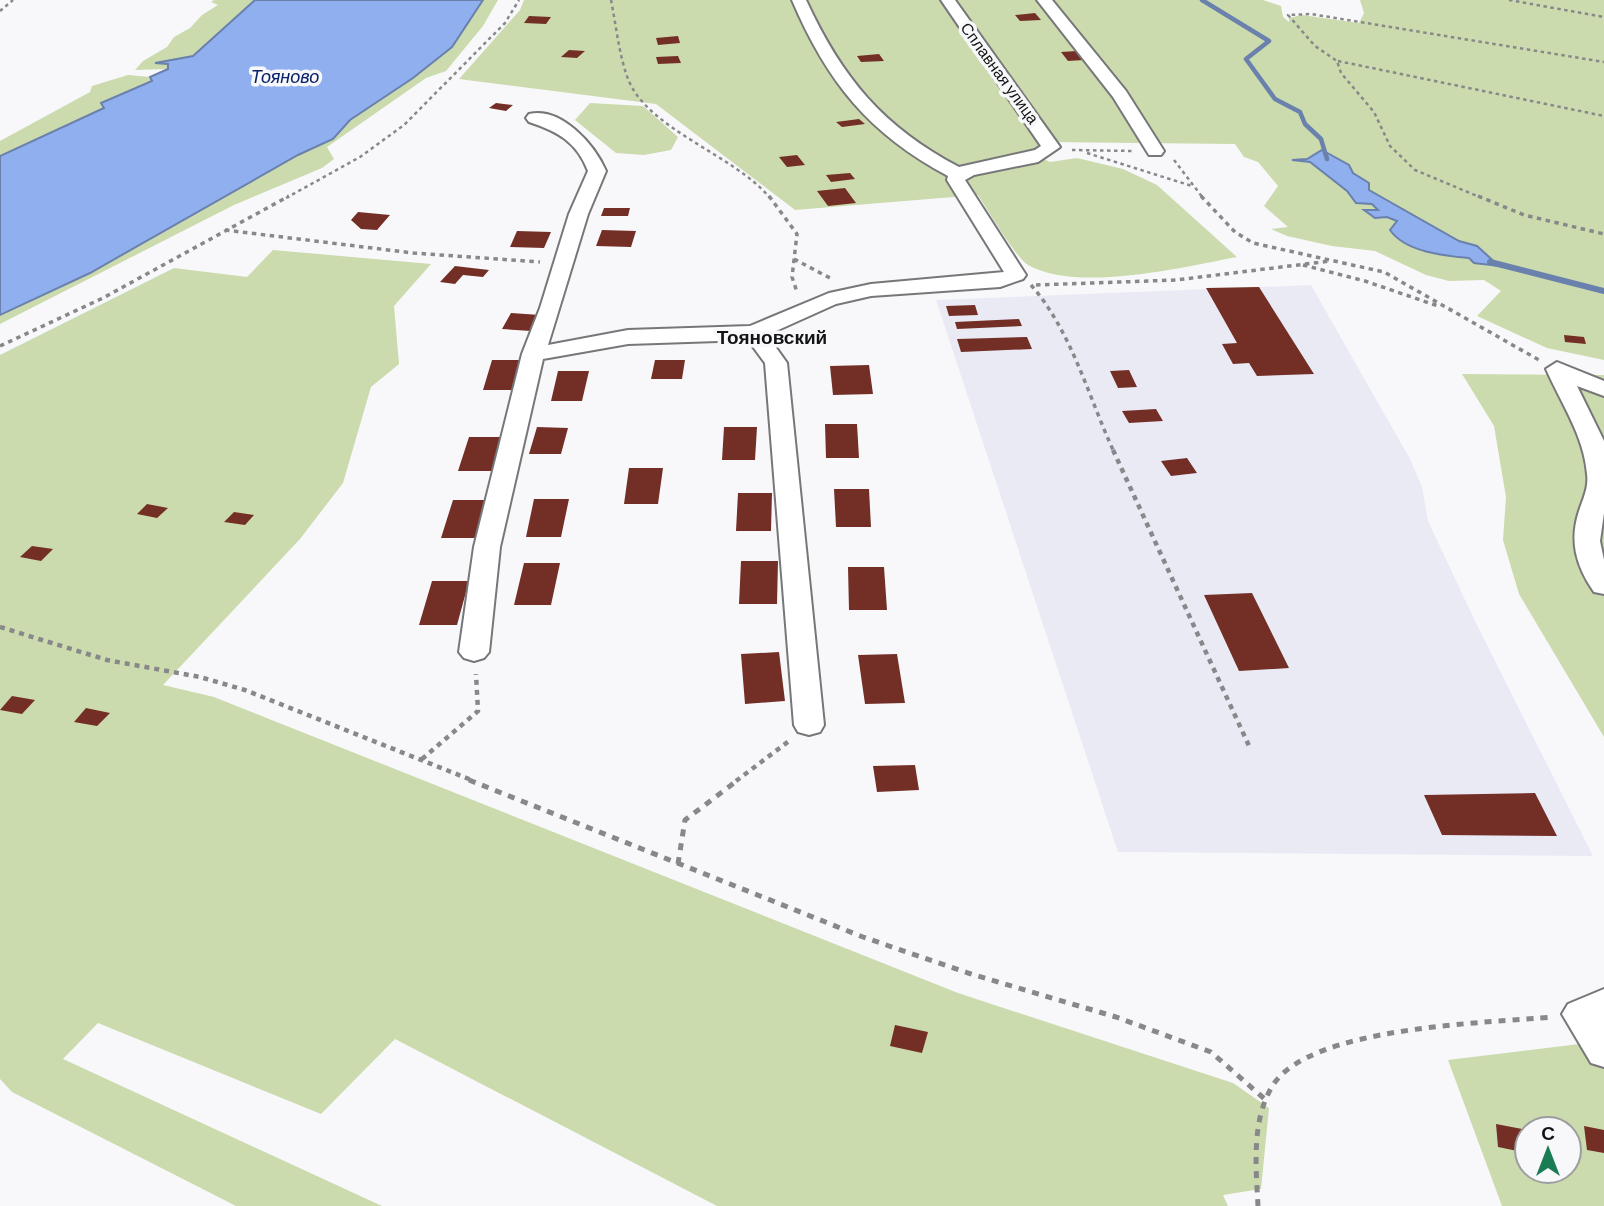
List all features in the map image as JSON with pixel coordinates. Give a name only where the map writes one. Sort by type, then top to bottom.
[{"type":"street","points":[[799,0],[812,31],[864,108],[892,135],[921,155],[958,174]]},
{"type":"street","name":"Сплавная улица","points":[[948,0],[1051,147]]},
{"type":"street","points":[[1044,0],[1120,95],[1156,151]]},
{"type":"street","points":[[474,652],[486,547],[534,354],[550,318],[585,192],[597,171],[591,152],[574,134],[535,118]]},
{"type":"street","points":[[534,354],[628,337],[754,333],[829,299],[872,290],[1024,280],[956,180],[958,174],[976,166],[1030,158],[1051,147]]},
{"type":"street","points":[[754,333],[775,362],[809,725]]},
{"type":"street","points":[[1556,369],[1604,388]]},
{"type":"street","points":[[1556,369],[1594,450],[1600,474],[1600,492],[1585,536],[1588,560],[1604,586]]},
{"type":"street","points":[[1596,1010],[1604,1052]]},
{"type":"path","points":[[0,11],[13,0]]},
{"type":"path","points":[[0,346],[103,298],[224,229],[360,157],[404,125],[492,38],[519,0]]},
{"type":"path","points":[[611,0],[628,79],[639,97],[683,136],[760,184],[792,224],[797,234],[792,277],[802,310]]},
{"type":"path","points":[[1509,0],[1604,16]]},
{"type":"path","points":[[1604,62],[1325,16],[1288,15],[1315,46],[1337,61],[1604,116]]},
{"type":"path","points":[[1337,61],[1341,73],[1374,112],[1394,153],[1415,170],[1524,215],[1604,234]]},
{"type":"path","points":[[1051,147],[1079,152],[1192,186]]},
{"type":"path","points":[[1079,152],[1156,151],[1167,154],[1176,162],[1192,186],[1236,232],[1253,243],[1384,272],[1431,297],[1441,307]]},
{"type":"path","points":[[224,229],[413,253],[565,264]]},
{"type":"path","points":[[1024,280],[1176,280],[1336,261]]},
{"type":"path","points":[[1298,264],[1365,281],[1441,307],[1556,369]]},
{"type":"path","points":[[1024,280],[1042,296],[1080,370],[1091,402],[1250,748]]},
{"type":"path","points":[[0,627],[107,660],[200,677],[246,690],[863,937],[968,973],[1116,1017],[1211,1052],[1267,1101]]},
{"type":"path","points":[[422,760],[478,711],[474,652]]},
{"type":"path","points":[[678,864],[685,820],[809,725]]},
{"type":"path","points":[[1258,1206],[1258,1129],[1267,1101],[1283,1072],[1317,1051],[1382,1036],[1596,1010]]},
{"type":"shaded area","points":[[1311,285],[1410,459],[1422,487],[1428,521],[1593,856],[1118,852],[936,300]]},
{"type":"green space","points":[[255,0],[193,56],[159,63],[168,64],[168,69],[135,70],[143,61],[167,47],[174,37],[190,28],[202,15],[218,5],[211,2]]},
{"type":"green space","points":[[483,0],[498,0],[483,26],[446,71],[426,78],[327,147],[334,159],[322,168],[234,205],[0,324],[0,315],[90,273],[298,155],[333,139],[350,120],[413,78],[452,47]]},
{"type":"green space","points":[[524,0],[1263,0],[1281,6],[1283,17],[1289,22],[1289,18],[1302,15],[1359,23],[1364,13],[1360,0],[1604,0],[1604,360],[1547,348],[1477,316],[1501,291],[1484,280],[1449,281],[1426,275],[1375,251],[1332,246],[1287,236],[1271,229],[1288,227],[1264,206],[1278,186],[1258,162],[1244,157],[1235,144],[1046,142],[1033,154],[1050,162],[1077,158],[1123,169],[1157,185],[1237,257],[1160,271],[1074,277],[1049,273],[1028,265],[1010,244],[978,195],[795,210],[656,104],[459,79],[520,10]]},
{"type":"green space","points":[[128,75],[150,77],[152,81],[101,103],[105,107],[0,156],[0,141],[90,92],[92,86]]},
{"type":"green space","points":[[590,103],[643,106],[678,137],[671,150],[644,155],[616,153],[575,120]]},
{"type":"green space","points":[[273,250],[431,264],[394,306],[399,364],[371,387],[343,483],[300,539],[163,685],[214,697],[958,993],[1233,1083],[1269,1108],[1261,1189],[1223,1195],[1228,1206],[717,1206],[395,1039],[321,1114],[98,1023],[63,1059],[382,1206],[236,1206],[12,1092],[0,1079],[0,355],[174,268],[247,277]]},
{"type":"green space","points":[[1462,374],[1604,375],[1604,737],[1519,594],[1503,540],[1506,497],[1494,426]]},
{"type":"green space","points":[[1604,1041],[1604,1206],[1502,1206],[1448,1060]]},
{"type":"water","name":"Тояново","points":[[255,0],[483,0],[452,47],[413,78],[350,120],[333,139],[298,155],[90,273],[0,315],[0,156],[104,108],[101,103],[152,81],[150,77],[168,69],[168,64],[155,63],[193,56]]},
{"type":"water","points":[[1322,150],[1349,165],[1353,173],[1369,183],[1369,190],[1459,241],[1477,246],[1499,266],[1474,263],[1469,258],[1426,251],[1405,243],[1390,230],[1397,221],[1387,217],[1375,218],[1364,210],[1378,210],[1372,204],[1356,203],[1347,191],[1310,162],[1292,160],[1307,159]]},
{"type":"building","points":[[1035,13],[1041,20],[1020,21],[1015,15]]},
{"type":"building","points":[[529,16],[551,17],[546,24],[524,23]]},
{"type":"building","points":[[678,36],[680,43],[658,45],[656,38]]},
{"type":"building","points":[[569,50],[585,51],[577,58],[561,57]]},
{"type":"building","points":[[1077,51],[1084,60],[1068,61],[1061,52]]},
{"type":"building","points":[[879,54],[884,61],[861,62],[857,56]]},
{"type":"building","points":[[678,56],[681,63],[658,64],[656,57]]},
{"type":"building","points":[[496,103],[513,105],[506,111],[489,108]]},
{"type":"building","points":[[859,119],[865,124],[842,127],[836,122]]},
{"type":"building","points":[[797,155],[805,165],[787,167],[779,157]]},
{"type":"building","points":[[850,173],[855,179],[831,182],[826,175]]},
{"type":"building","points":[[845,188],[856,203],[828,206],[817,191]]},
{"type":"building","points":[[604,208],[630,208],[628,216],[601,216]]},
{"type":"building","points":[[358,212],[390,215],[377,230],[361,229],[351,220]]},
{"type":"building","points":[[602,230],[636,231],[631,247],[596,246]]},
{"type":"building","points":[[517,231],[551,232],[544,248],[510,247]]},
{"type":"building","points":[[455,266],[489,270],[483,277],[463,275],[455,284],[440,282]]},
{"type":"building","points":[[1259,287],[1314,374],[1257,376],[1249,363],[1233,364],[1222,344],[1237,343],[1206,288]]},
{"type":"building","points":[[975,305],[978,315],[949,316],[946,306]]},
{"type":"building","points":[[511,313],[540,315],[531,331],[502,329]]},
{"type":"building","points":[[1019,319],[1022,326],[957,329],[955,322]]},
{"type":"building","points":[[1564,335],[1584,337],[1586,344],[1565,342]]},
{"type":"building","points":[[1027,337],[1032,349],[961,352],[957,339]]},
{"type":"building","points":[[492,360],[522,360],[514,390],[483,390]]},
{"type":"building","points":[[655,360],[685,360],[682,379],[651,379]]},
{"type":"building","points":[[869,365],[873,394],[833,395],[830,366]]},
{"type":"building","points":[[1129,370],[1137,387],[1118,388],[1110,371]]},
{"type":"building","points":[[558,371],[589,371],[582,401],[551,401]]},
{"type":"building","points":[[1156,409],[1163,421],[1129,423],[1122,411]]},
{"type":"building","points":[[825,424],[857,424],[859,458],[826,458]]},
{"type":"building","points":[[537,427],[568,428],[561,454],[529,454]]},
{"type":"building","points":[[724,427],[757,427],[755,460],[722,460]]},
{"type":"building","points":[[469,437],[501,437],[492,471],[458,471]]},
{"type":"building","points":[[1187,458],[1197,473],[1171,476],[1161,461]]},
{"type":"building","points":[[629,468],[663,468],[658,504],[624,504]]},
{"type":"building","points":[[834,489],[869,489],[871,527],[836,527]]},
{"type":"building","points":[[738,493],[772,493],[771,531],[736,531]]},
{"type":"building","points":[[534,499],[569,499],[561,537],[526,537]]},
{"type":"building","points":[[453,500],[487,500],[477,538],[441,538]]},
{"type":"building","points":[[147,504],[168,508],[157,518],[137,514]]},
{"type":"building","points":[[234,512],[254,515],[245,525],[224,522]]},
{"type":"building","points":[[32,546],[53,549],[41,561],[20,557]]},
{"type":"building","points":[[741,561],[778,561],[777,604],[739,604]]},
{"type":"building","points":[[524,563],[560,563],[551,605],[514,605]]},
{"type":"building","points":[[848,567],[884,567],[887,610],[849,610]]},
{"type":"building","points":[[432,581],[469,581],[457,625],[419,625]]},
{"type":"building","points":[[1252,593],[1289,668],[1239,671],[1204,595]]},
{"type":"building","points":[[779,652],[785,701],[745,704],[741,654]]},
{"type":"building","points":[[897,654],[905,703],[865,704],[858,655]]},
{"type":"building","points":[[12,696],[35,700],[22,714],[0,710]]},
{"type":"building","points":[[86,708],[110,713],[97,726],[74,722]]},
{"type":"building","points":[[915,765],[919,790],[877,792],[873,766]]},
{"type":"building","points":[[1535,793],[1557,836],[1442,835],[1424,795]]},
{"type":"building","points":[[895,1025],[928,1032],[922,1053],[890,1046]]},
{"type":"building","points":[[1496,1124],[1513,1127],[1513,1150],[1498,1147]]},
{"type":"building","points":[[1584,1126],[1604,1130],[1604,1153],[1587,1150]]},
{"type":"waterway","points":[[1202,0],[1269,41],[1246,59],[1275,99],[1300,112],[1305,124],[1321,139],[1327,159]]},
{"type":"waterway","points":[[1490,262],[1604,291]]},
{"type":"district","name":"Тояновский","points":[[772,337]]}]
